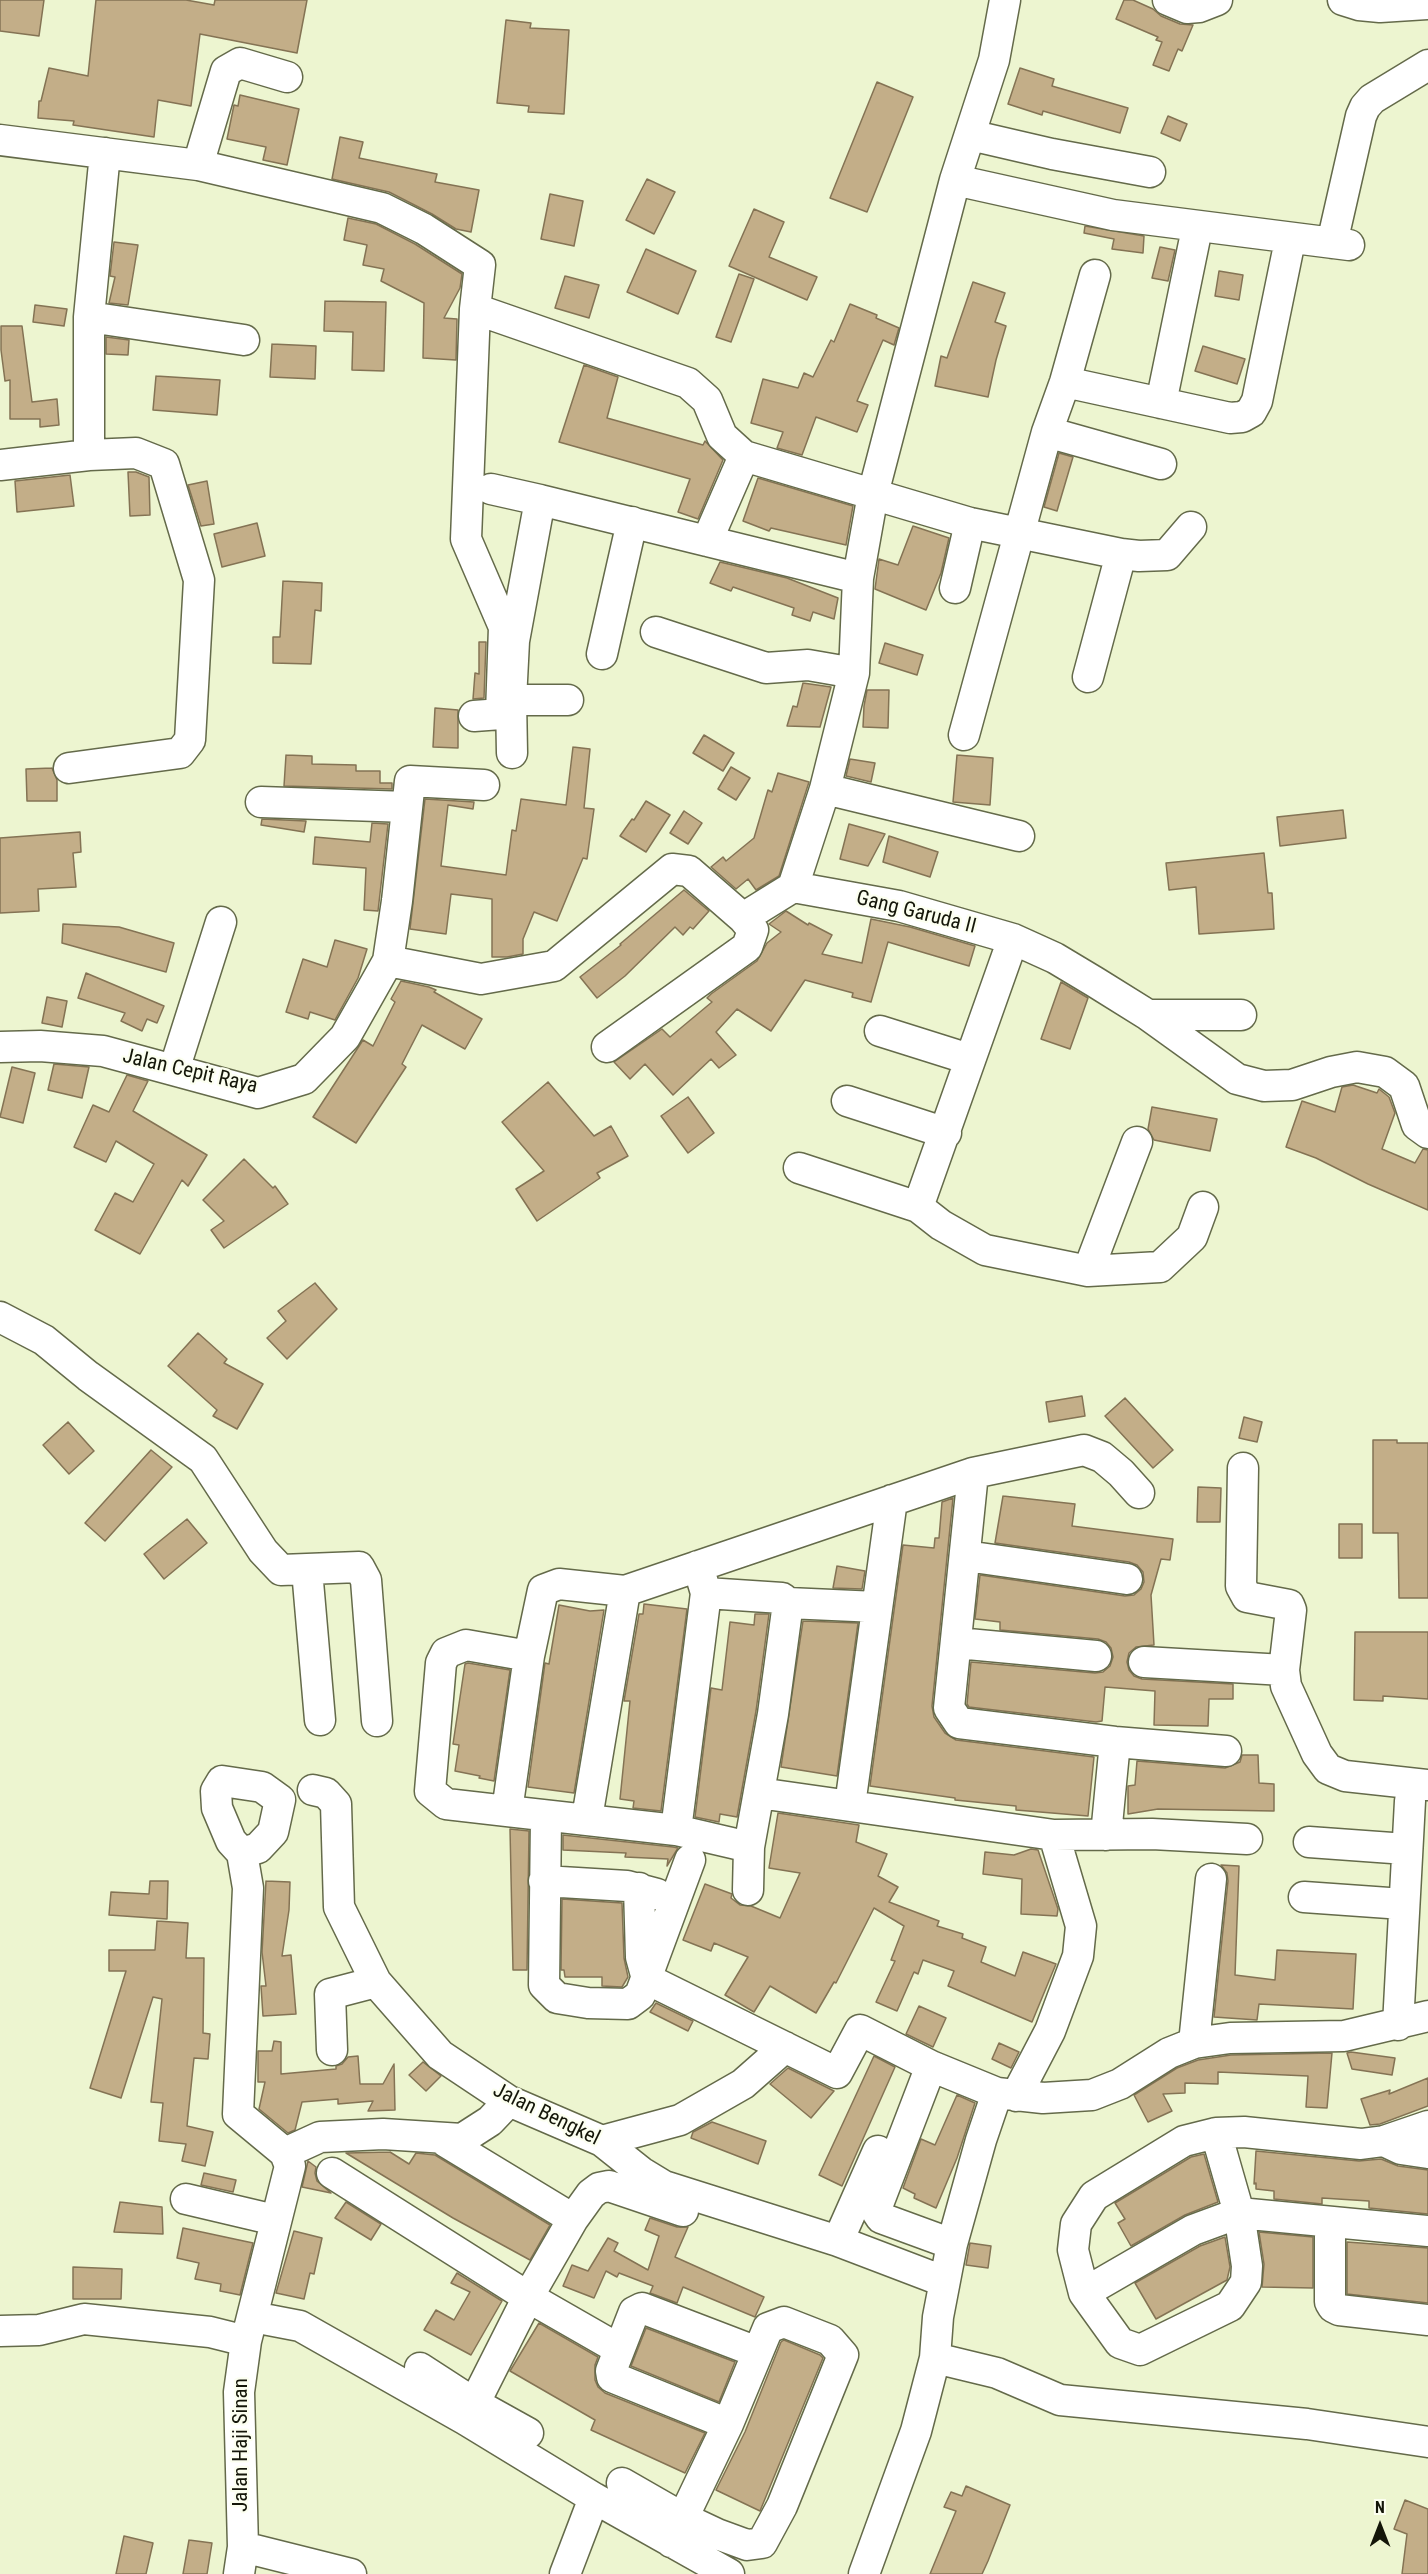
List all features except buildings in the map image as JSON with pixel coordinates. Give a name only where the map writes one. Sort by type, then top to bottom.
[{"type":"street","points":[[743,918],[793,887],[825,789],[854,673],[858,578],[873,494],[955,180],[994,60],[1005,0]]},
{"type":"street","points":[[1168,0],[1187,8],[1200,7],[1217,0]]},
{"type":"street","points":[[1343,0],[1359,5],[1380,7],[1428,4]]},
{"type":"street","points":[[198,165],[226,71],[240,63],[287,77]]},
{"type":"street","points":[[955,180],[1113,215],[1341,244],[1361,116],[1365,107],[1372,99],[1428,65]]},
{"type":"street","points":[[970,135],[1052,154],[1150,172]]},
{"type":"street","points":[[0,140],[198,165],[382,208],[424,229],[480,265],[475,309],[466,539],[504,627],[501,714],[474,716]]},
{"type":"street","points":[[89,455],[89,317],[105,153]]},
{"type":"street","points":[[1161,404],[1195,238]]},
{"type":"street","points":[[1065,382],[1230,418],[1242,417],[1251,412],[1257,401],[1288,250]]},
{"type":"street","points":[[964,735],[1047,432],[1065,382],[1095,275]]},
{"type":"street","points":[[475,309],[688,383],[707,400],[722,436],[744,456],[970,523],[1121,554],[1167,555],[1191,527]]},
{"type":"street","points":[[89,317],[244,340]]},
{"type":"street","points":[[1047,432],[1161,464]]},
{"type":"street","points":[[0,465],[89,455],[136,453],[164,464],[199,580],[190,740],[180,753],[69,768]]},
{"type":"street","points":[[707,541],[744,456]]},
{"type":"street","points":[[491,489],[858,578]]},
{"type":"street","points":[[512,753],[510,700],[514,641],[540,500]]},
{"type":"street","points":[[602,654],[632,522]]},
{"type":"street","points":[[955,588],[970,523]]},
{"type":"street","points":[[1088,677],[1121,554]]},
{"type":"street","points":[[656,632],[766,668],[808,665],[854,673]]},
{"type":"street","points":[[510,700],[568,700]]},
{"type":"street","name":"Jalan Cepit Raya","points":[[0,1047],[40,1046],[103,1051],[258,1093],[304,1079],[345,1037],[387,961],[397,901],[410,781],[484,785]]},
{"type":"street","points":[[825,789],[1018,836]]},
{"type":"street","points":[[261,802],[407,807]]},
{"type":"street","points":[[387,961],[481,980],[554,966],[672,869],[689,871],[743,918],[753,930],[747,947],[607,1047]]},
{"type":"street","name":"Gang Garuda II","points":[[793,887],[899,906],[1013,939],[1055,958],[1148,1015],[1237,1079],[1264,1086],[1292,1085],[1357,1067],[1385,1072],[1404,1086],[1417,1125],[1428,1133]]},
{"type":"street","points":[[174,1070],[221,922]]},
{"type":"street","points":[[918,1207],[1013,939]]},
{"type":"street","points":[[1148,1015],[1241,1015]]},
{"type":"street","points":[[880,1031],[969,1059]]},
{"type":"street","points":[[847,1101],[946,1133]]},
{"type":"street","points":[[1089,1271],[1137,1142]]},
{"type":"street","points":[[799,1168],[918,1207],[941,1226],[985,1250],[1089,1271],[1160,1267],[1192,1237],[1203,1207]]},
{"type":"street","points":[[0,1317],[44,1340],[88,1376],[203,1459],[263,1551],[281,1570],[359,1567],[366,1580],[377,1721]]},
{"type":"street","points":[[507,1811],[529,1656],[543,1590],[559,1584],[625,1591],[702,1580],[892,1500],[973,1473],[1084,1450],[1102,1457],[1139,1493]]},
{"type":"street","points":[[1243,1468],[1240,1586],[1246,1597],[1289,1605],[1291,1610],[1284,1670],[1286,1686],[1317,1754],[1328,1769],[1345,1776],[1419,1793],[1406,1849],[1398,2025]]},
{"type":"street","points":[[973,1473],[949,1708],[959,1723],[1115,1743],[1226,1751]]},
{"type":"street","points":[[850,1805],[892,1500]]},
{"type":"street","points":[[966,1556],[1127,1579]]},
{"type":"street","points":[[307,1570],[320,1720]]},
{"type":"street","points":[[702,1580],[782,1598],[788,1603],[877,1607]]},
{"type":"street","points":[[676,1830],[702,1580]]},
{"type":"street","points":[[587,1818],[625,1591]]},
{"type":"street","points":[[748,1890],[750,1847],[773,1714],[788,1603]]},
{"type":"street","points":[[957,1643],[1096,1656]]},
{"type":"street","points":[[529,1656],[466,1645],[446,1653],[441,1663],[430,1791],[446,1804],[587,1818],[676,1830],[750,1847]]},
{"type":"street","points":[[1144,1662],[1284,1670]]},
{"type":"street","points":[[1106,1835],[1115,1743]]},
{"type":"street","name":"Jalan Bengkel","points":[[313,1790],[326,1793],[336,1804],[339,1907],[376,1982],[440,2055],[509,2101],[602,2141],[641,2172],[664,2186],[842,2233],[943,2282]]},
{"type":"street","points":[[759,1793],[1053,1835],[1179,1834],[1246,1839]]},
{"type":"street","points":[[546,1818],[544,1985],[557,1998],[588,2003],[628,2004],[640,1995],[690,1860]]},
{"type":"street","points":[[864,2574],[916,2431],[935,2358],[943,2282],[978,2150],[1007,2094],[1050,2031],[1078,1956],[1081,1926],[1053,1835]]},
{"type":"street","points":[[1309,1842],[1406,1849]]},
{"type":"street","points":[[242,1853],[248,1888],[238,2114],[285,2153],[320,2137],[383,2134],[462,2139],[490,2121],[509,2101]]},
{"type":"street","points":[[1194,2043],[1211,1879]]},
{"type":"street","points":[[544,1881],[639,1888],[676,1900]]},
{"type":"street","points":[[639,1888],[641,1957],[647,1979],[837,2073],[861,2030],[931,2066],[1007,2094],[1043,2098],[1092,2095],[1120,2084],[1169,2053],[1194,2043],[1230,2038],[1344,2036],[1398,2025],[1428,2016]]},
{"type":"street","points":[[1305,1897],[1403,1904]]},
{"type":"street","points":[[332,2050],[330,1994],[376,1982]]},
{"type":"street","points":[[602,2141],[680,2120],[744,2084],[785,2048]]},
{"type":"street","points":[[931,2066],[878,2204],[877,2212],[881,2218],[952,2244]]},
{"type":"street","points":[[842,2233],[899,2104]]},
{"type":"street","points":[[1216,2133],[1239,2213],[1246,2282],[1230,2306],[1140,2350],[1120,2343],[1084,2294],[1073,2250],[1076,2224],[1094,2196],[1184,2141],[1216,2133],[1244,2132],[1361,2144],[1384,2141],[1428,2126]]},
{"type":"street","points":[[1384,2141],[1413,2153],[1428,2153]]},
{"type":"street","points":[[446,2142],[573,2219]]},
{"type":"street","name":"Jalan Haji Sinan","points":[[241,2561],[239,2392],[250,2329],[290,2166],[285,2153]]},
{"type":"street","points":[[332,2173],[528,2297],[610,2344]]},
{"type":"street","points":[[470,2412],[528,2297],[573,2219],[591,2194],[599,2188],[609,2186],[676,2210],[762,2232]]},
{"type":"street","points":[[186,2199],[275,2220]]},
{"type":"street","points":[[1084,2294],[1194,2230],[1239,2213],[1428,2231]]},
{"type":"street","points":[[1330,2222],[1330,2302],[1333,2307],[1339,2310],[1428,2320]]},
{"type":"street","points":[[728,2424],[612,2377],[610,2371],[634,2312],[642,2308],[757,2352]]},
{"type":"street","points":[[0,2331],[39,2330],[84,2319],[210,2332],[300,2326],[470,2412],[528,2433]]},
{"type":"street","points":[[420,2368],[470,2412],[594,2498],[677,2530],[747,2546],[762,2543],[782,2506],[843,2355],[830,2340],[784,2322],[768,2328],[728,2424],[677,2530]]},
{"type":"street","points":[[935,2358],[997,2373],[1060,2400],[1307,2424],[1428,2442]]},
{"type":"street","points":[[622,2483],[729,2574]]},
{"type":"street","points":[[565,2574],[594,2498]]},
{"type":"street","points":[[241,2561],[351,2574]]}]
